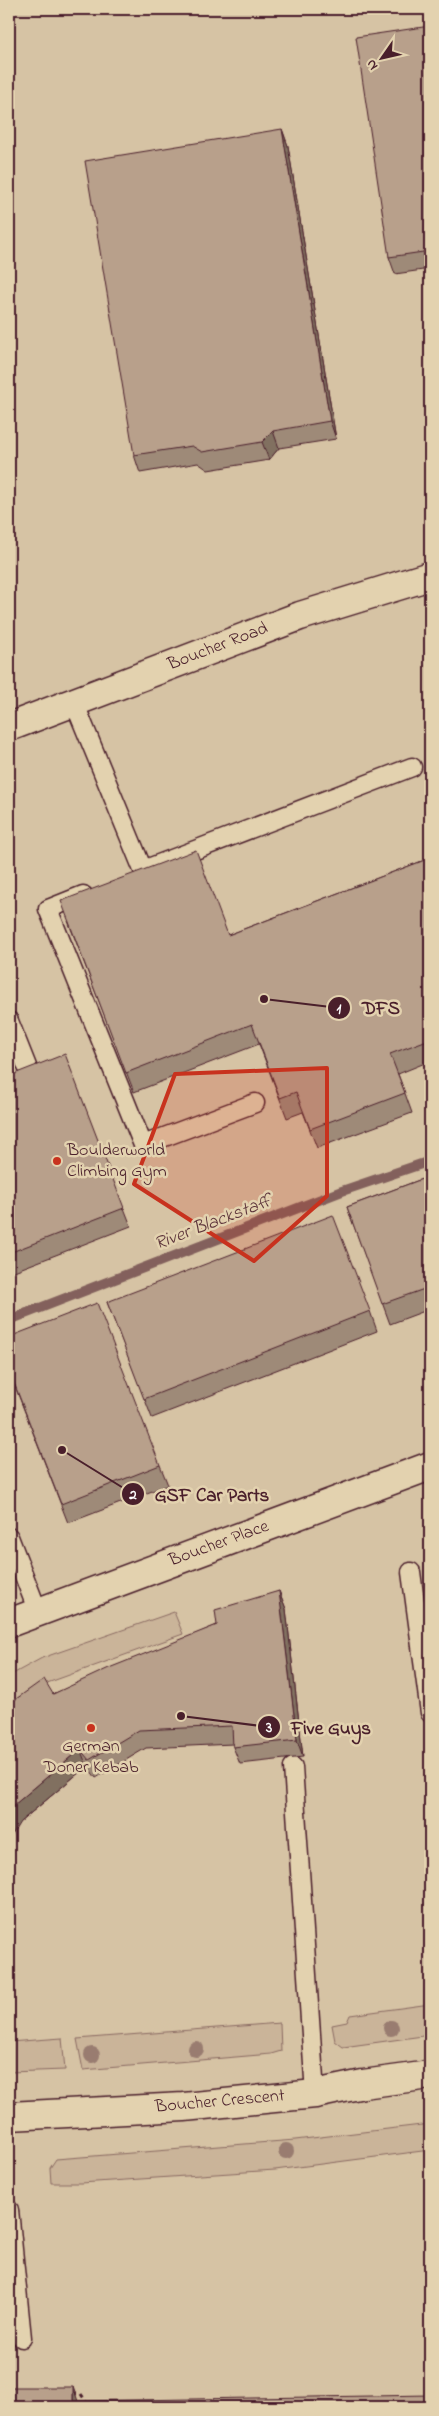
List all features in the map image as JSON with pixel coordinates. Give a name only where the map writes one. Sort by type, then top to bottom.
[{"type":"street","name":"Boucher Road","points":[[9,727],[300,616],[430,576]]},
{"type":"street","name":"Boucher Place","points":[[9,1623],[430,1466]]},
{"type":"street","name":"Boucher Crescent","points":[[9,2116],[184,2107],[315,2094],[363,2084],[430,2075]]},
{"type":"lane","points":[[74,702],[143,870]]},
{"type":"lane","points":[[126,878],[412,767]]},
{"type":"lane","points":[[99,889],[48,909],[143,1145],[255,1103]]},
{"type":"lane","points":[[9,1021],[28,1069]]},
{"type":"lane","points":[[9,1537],[38,1612]]},
{"type":"lane","points":[[411,1572],[430,1713]]},
{"type":"lane","points":[[293,1767],[315,2094]]},
{"type":"lane","points":[[9,2210],[22,2338]]},
{"type":"path","points":[[72,2394],[81,2394],[90,2407]]},
{"type":"highlighted area","points":[[327,1068],[327,1196],[254,1261],[134,1184],[175,1074]]},
{"type":"shaded area","points":[[9,9],[430,9],[430,2407],[9,2407]]},
{"type":"shaded area","points":[[174,1612],[183,1634],[36,1687],[9,1703],[9,1676],[42,1658]]},
{"type":"shaded area","points":[[430,2004],[430,2035],[343,2047],[335,2041],[332,2025],[347,2022],[350,2015]]},
{"type":"shaded area","points":[[280,2023],[281,2051],[271,2054],[83,2070],[77,2039]]},
{"type":"shaded area","points":[[62,2038],[65,2070],[9,2072],[9,2042]]},
{"type":"shaded area","points":[[430,2124],[430,2150],[275,2170],[81,2183],[51,2183],[50,2168],[56,2159],[295,2140]]},
{"type":"building","points":[[430,26],[430,251],[389,257],[356,37]]},
{"type":"building","points":[[282,129],[330,421],[273,431],[262,442],[202,452],[192,446],[134,455],[85,161]]},
{"type":"building","points":[[196,850],[228,935],[430,858],[430,1039],[390,1054],[405,1093],[310,1129],[296,1092],[280,1098],[252,1024],[126,1073],[61,901]]},
{"type":"building","name":"Boulderworld Climbing Gym","points":[[65,1054],[124,1208],[9,1253],[9,1076]]},
{"type":"building","points":[[430,1176],[430,1287],[382,1304],[347,1207]]},
{"type":"building","points":[[333,1215],[370,1311],[144,1399],[107,1302]]},
{"type":"building","points":[[97,1303],[160,1465],[61,1504],[9,1370],[9,1337]]},
{"type":"building","points":[[279,1591],[297,1740],[233,1747],[232,1726],[139,1730],[89,1760],[80,1749],[14,1805],[9,1813],[9,1704],[44,1679],[53,1694],[109,1668],[217,1625],[215,1610]]},
{"type":"building","points":[[9,2387],[73,2387],[73,2401],[430,2395],[430,2407],[9,2407]]},
{"type":"waterway","name":"River Blackstaff","points":[[9,1320],[342,1191],[430,1161]]},
{"type":"place","name":"DFS","points":[[264,999]]},
{"type":"place","name":"Boulderworld Climbing Gym","points":[[57,1161]]},
{"type":"place","name":"GSF Car Parts","points":[[62,1450]]},
{"type":"place","name":"Five Guys","points":[[181,1716]]},
{"type":"place","name":"German Doner Kebab","points":[[91,1728]]}]
